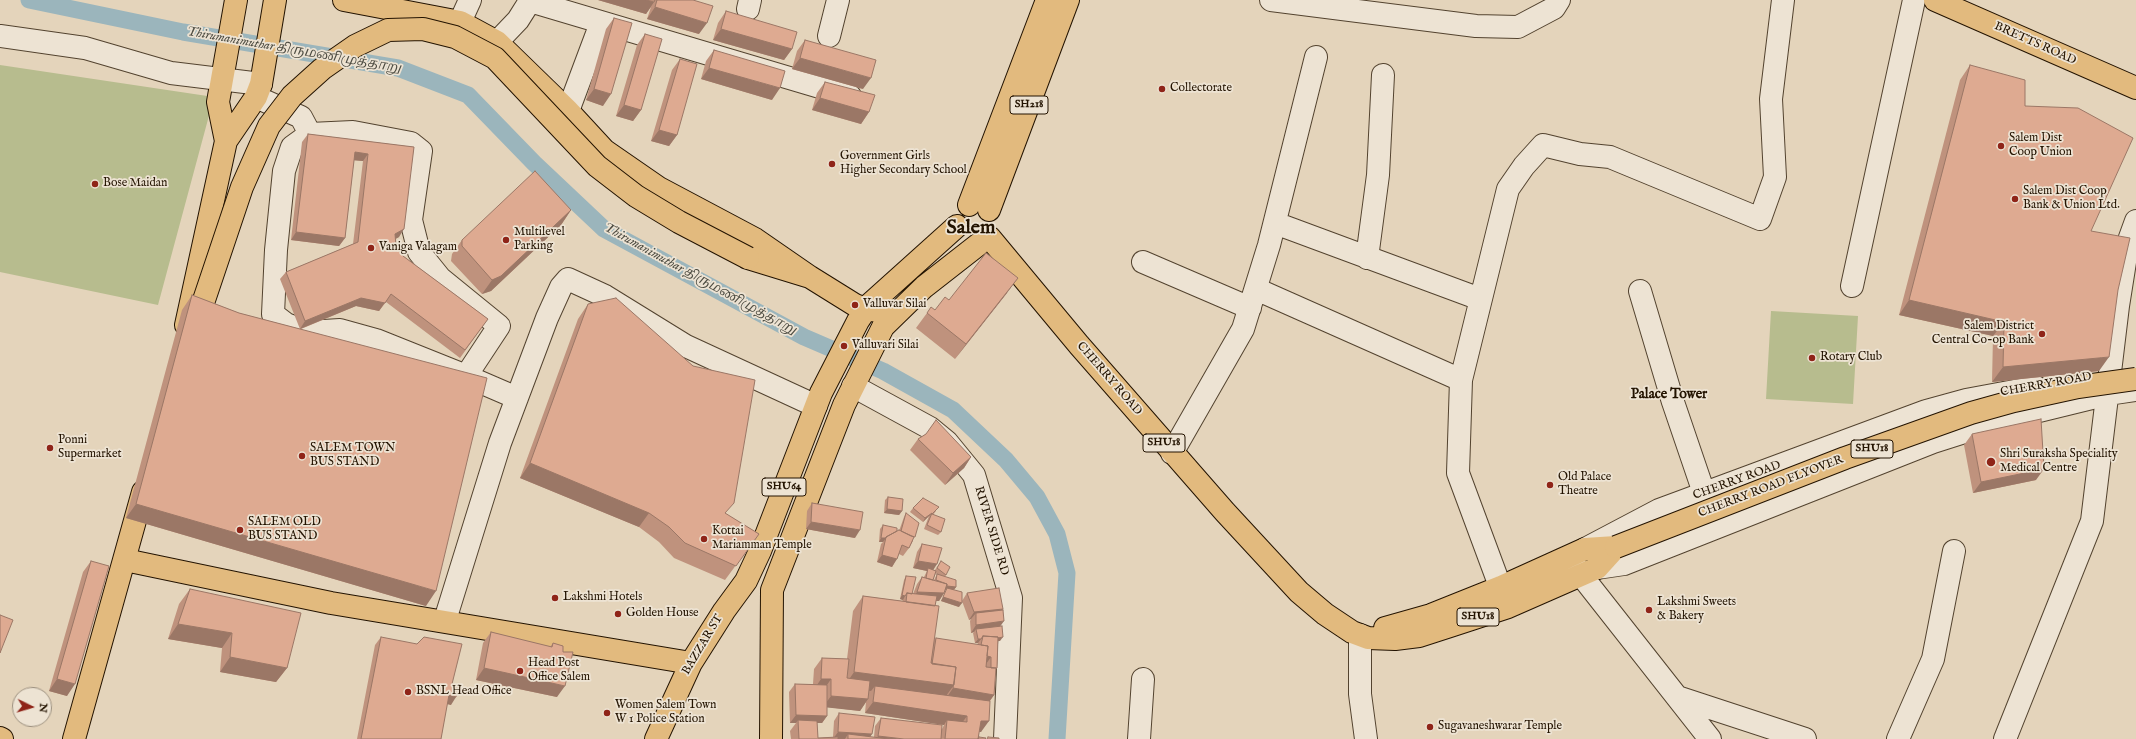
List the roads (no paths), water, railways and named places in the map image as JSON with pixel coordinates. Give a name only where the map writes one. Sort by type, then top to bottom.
[{"type":"main road","points":[[226,142],[218,102],[236,0]]},
{"type":"main road","points":[[186,343],[226,142],[260,84],[275,0]]},
{"type":"main road","points":[[344,0],[460,22],[497,42],[568,111],[604,150],[751,249]]},
{"type":"main road","name":"SH218","points":[[979,207],[1047,0]]},
{"type":"main road","name":"SH218","points":[[979,207],[1068,0]]},
{"type":"main road","name":"BRETTS ROAD","points":[[1934,0],[2136,88]]},
{"type":"main road","points":[[201,309],[242,187],[269,126],[292,96],[322,69],[354,46],[388,30],[424,29],[455,37],[495,58],[598,166],[636,196],[679,222],[751,249],[810,277],[865,309],[890,320]]},
{"type":"main road","points":[[771,739],[772,590],[848,396],[890,320],[924,288],[984,241],[996,227],[993,214],[979,207],[960,213],[957,226],[961,237],[966,241],[984,241]]},
{"type":"main road","points":[[865,309],[957,226]]},
{"type":"main road","name":"CHERRY ROAD","points":[[984,241],[1079,345],[1172,453],[1299,592],[1325,614],[1356,634],[1368,638],[1395,639],[1419,636],[1508,607],[1589,571]]},
{"type":"main road","name":"SHU64","points":[[746,580],[760,551],[818,400],[865,309]]},
{"type":"main road","name":"CHERRY ROAD FLYOVER","points":[[1577,552],[1616,547],[1845,458],[1971,413],[2078,387],[2136,378]]},
{"type":"main road","points":[[74,739],[125,560],[148,470]]},
{"type":"main road","name":"CHERRY ROAD FLYOVER","points":[[1589,571],[1616,547]]},
{"type":"main road","name":"CHERRY ROAD","points":[[1356,634],[1402,624],[1431,615],[1501,587],[1577,552]]},
{"type":"main road","points":[[125,560],[331,603],[445,620],[691,663]]},
{"type":"main road","points":[[746,580],[772,590]]},
{"type":"main road","name":"BAZZAR ST","points":[[656,739],[691,663],[746,580]]},
{"type":"street","points":[[460,22],[470,0]]},
{"type":"street","points":[[829,36],[838,0]]},
{"type":"street","points":[[1271,0],[1476,26],[1518,27],[1554,8],[1559,0]]},
{"type":"street","points":[[1508,607],[1458,473],[1461,380],[1508,189],[1524,166],[1544,145],[1580,154],[1610,157],[1760,218],[1775,177],[1771,98],[1783,0]]},
{"type":"street","points":[[1852,286],[1914,0]]},
{"type":"street","points":[[497,42],[518,20],[530,1],[862,100]]},
{"type":"street","points":[[568,111],[601,23]]},
{"type":"street","points":[[0,36],[85,48],[171,73],[223,74],[260,84],[302,118],[310,134]]},
{"type":"street","points":[[1172,453],[1243,329],[1275,223],[1316,57]]},
{"type":"street","points":[[1367,258],[1378,175],[1383,75]]},
{"type":"street","points":[[466,376],[499,326],[440,278],[420,252],[411,220],[421,152],[411,143],[353,132],[310,134],[292,148],[284,171],[276,250],[273,314],[286,324],[308,332],[340,330],[376,340],[517,398]]},
{"type":"street","points":[[2005,739],[2092,521],[2110,383],[2118,306],[2128,243],[2136,221]]},
{"type":"street","points":[[1275,223],[1480,299]]},
{"type":"street","points":[[1143,262],[1253,298],[1461,380]]},
{"type":"street","points":[[445,620],[500,443],[547,318],[561,287],[568,279],[605,296],[686,346],[818,400]]},
{"type":"street","points":[[1640,291],[1673,402],[1704,493]]},
{"type":"street","name":"CHERRY ROAD","points":[[1577,552],[1659,510],[1926,411],[1997,393],[2110,383],[2136,370]]},
{"type":"street","points":[[1589,571],[1624,564],[1933,442],[2110,383],[2136,390]]},
{"type":"street","name":"RIVER SIDE RD","points":[[848,396],[930,428],[947,442],[974,475],[1012,598],[1006,739]]},
{"type":"street","points":[[1898,739],[1933,659],[1954,550]]},
{"type":"street","points":[[1577,552],[1677,697],[1710,739]]},
{"type":"street","points":[[1356,634],[1360,694],[1366,739]]},
{"type":"street","points":[[1139,739],[1143,679]]},
{"type":"street","points":[[1677,697],[1804,739]]},
{"type":"waterway","name":"Thirumanimuthar திருமணிமுத்தாறு","points":[[29,0],[183,32],[398,68],[468,95],[534,163],[604,229],[804,337],[883,371],[953,410],[1006,460],[1037,497],[1057,534],[1067,573],[1057,739]]},
{"type":"place","name":"Collectorate","points":[[1162,89]]},
{"type":"place","name":"Salem Dist Coop Union","points":[[2001,146]]},
{"type":"place","name":"Government Girls Higher Secondary School","points":[[832,164]]},
{"type":"place","name":"Bose Maidan","points":[[95,184]]},
{"type":"place","name":"Salem Dist Coop Bank & Union Ltd.","points":[[2015,199]]},
{"type":"place","name":"Multilevel Parking","points":[[506,240]]},
{"type":"place","name":"Vaniga Valagam","points":[[371,248]]},
{"type":"place","name":"Valluvar Silai","points":[[855,305]]},
{"type":"place","name":"Salem District Central Co-op Bank","points":[[2042,334]]},
{"type":"place","name":"Valluvari Silai","points":[[844,346]]},
{"type":"place","name":"Rotary Club","points":[[1812,358]]},
{"type":"place","name":"Ponni Supermarket","points":[[50,448]]},
{"type":"place","name":"SALEM TOWN BUS STAND","points":[[302,456]]},
{"type":"place","name":"Shri Suraksha Speciality Medical Centre","points":[[1991,462]]},
{"type":"place","name":"Old Palace Theatre","points":[[1550,485]]},
{"type":"place","name":"SALEM OLD BUS STAND","points":[[240,530]]},
{"type":"place","name":"Kottai Mariamman Temple","points":[[704,539]]},
{"type":"place","name":"Lakshmi Hotels","points":[[555,598]]},
{"type":"place","name":"Lakshmi Sweets & Bakery","points":[[1649,610]]},
{"type":"place","name":"Golden House","points":[[618,614]]},
{"type":"place","name":"Head Post Office Salem","points":[[520,671]]},
{"type":"place","name":"BSNL Head Office","points":[[408,692]]},
{"type":"place","name":"Women Salem Town W 1 Police Station","points":[[607,713]]},
{"type":"place","name":"Sugavaneshwarar Temple","points":[[1430,727]]},
{"type":"district","name":"Salem","points":[[971,229]]},
{"type":"district","name":"Palace Tower","points":[[1669,395]]}]
